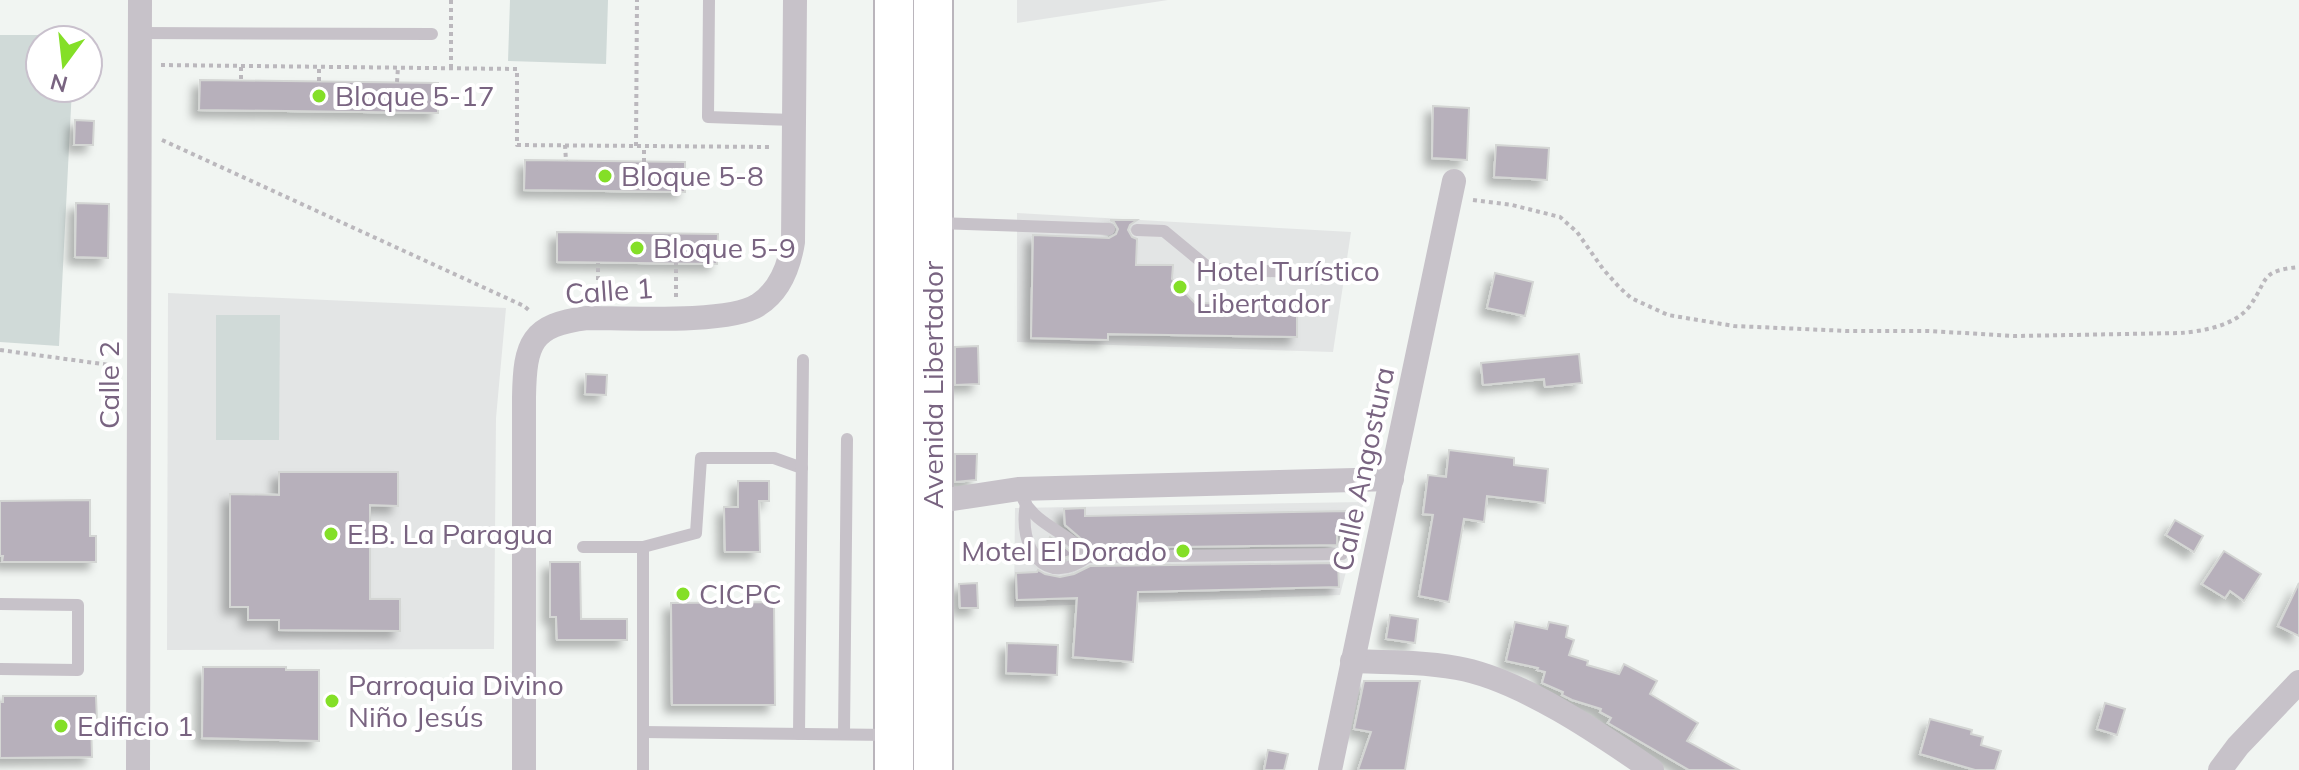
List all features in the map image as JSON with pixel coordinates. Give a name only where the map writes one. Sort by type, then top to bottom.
[{"type":"main road","name":"Avenida Libertador","points":[[894,0],[894,752]]},
{"type":"main road","name":"Avenida Libertador","points":[[933,0],[933,770]]},
{"type":"street","name":"Calle 2","points":[[138,770],[140,0]]},
{"type":"street","name":"Calle 1","points":[[524,770],[524,379],[533,342],[548,327],[564,321],[708,317],[745,312],[759,305],[780,283],[788,268],[793,242],[795,0]]},
{"type":"street","name":"Calle Angostura","points":[[1330,770],[1452,189]]},
{"type":"street","points":[[933,502],[1392,479]]},
{"type":"street","points":[[1352,661],[1424,664],[1479,673],[1510,685],[1567,715],[1652,770]]},
{"type":"street","points":[[2220,770],[2238,746],[2299,682]]},
{"type":"lane","points":[[709,0],[708,117],[794,120]]},
{"type":"lane","points":[[140,33],[432,34]]},
{"type":"lane","points":[[933,223],[1109,229]]},
{"type":"lane","points":[[1137,230],[1164,231],[1210,269],[1296,272]]},
{"type":"lane","points":[[799,734],[803,360]]},
{"type":"lane","points":[[844,734],[847,439]]},
{"type":"lane","points":[[583,547],[643,547],[696,533],[701,458],[774,458],[802,468]]},
{"type":"lane","points":[[1022,497],[1040,519],[1078,545],[1088,557]]},
{"type":"lane","points":[[1022,497],[1024,534],[1030,549],[1039,560],[1051,566],[1072,567],[1088,557],[1342,554]]},
{"type":"lane","points":[[643,547],[643,770]]},
{"type":"lane","points":[[0,604],[78,605],[78,670],[0,669]]},
{"type":"lane","points":[[643,732],[844,734],[894,752]]},
{"type":"path","points":[[636,146],[637,0]]},
{"type":"path","points":[[140,64],[517,69],[517,145],[794,148]]},
{"type":"path","points":[[241,66],[241,80]]},
{"type":"path","points":[[319,66],[319,81]]},
{"type":"path","points":[[397,82],[398,67]]},
{"type":"path","points":[[140,127],[168,143],[524,306],[548,327]]},
{"type":"path","points":[[565,145],[566,161]]},
{"type":"path","points":[[644,146],[644,162]]},
{"type":"path","points":[[1452,189],[1560,217],[1577,232],[1603,269],[1631,298],[1668,315],[1734,326],[2015,336],[2202,331],[2233,320],[2248,308],[2266,277],[2299,267]]},
{"type":"path","points":[[597,318],[598,263]]},
{"type":"path","points":[[676,263],[676,317]]},
{"type":"path","points":[[0,350],[139,368]]},
{"type":"shaded area","points":[[510,0],[608,0],[606,64],[508,61]]},
{"type":"shaded area","points":[[1017,0],[1168,0],[1017,23]]},
{"type":"shaded area","points":[[0,35],[24,35],[24,104],[71,104],[59,346],[0,342]]},
{"type":"shaded area","name":"Hotel Turístico Libertador","points":[[1017,213],[1351,232],[1333,352],[1017,342]]},
{"type":"shaded area","name":"E.B. La Paragua","points":[[168,293],[506,308],[496,418],[494,649],[167,650]]},
{"type":"shaded area","points":[[216,315],[280,315],[279,440],[216,440]]},
{"type":"shaded area","name":"Motel El Dorado","points":[[1364,502],[1340,595],[1014,607],[1015,508]]},
{"type":"building","name":"Bloque 5-17","points":[[200,80],[438,83],[438,113],[199,110]]},
{"type":"building","points":[[1433,106],[1469,108],[1467,160],[1432,158]]},
{"type":"building","points":[[75,120],[94,121],[93,145],[74,145]]},
{"type":"building","points":[[1496,145],[1549,148],[1547,180],[1494,177]]},
{"type":"building","name":"Bloque 5-8","points":[[525,160],[685,162],[685,192],[524,190]]},
{"type":"building","points":[[76,203],[109,204],[108,258],[75,257]]},
{"type":"building","points":[[1110,220],[1137,220],[1128,230],[1137,239],[1136,265],[1173,265],[1172,279],[1195,303],[1297,305],[1297,337],[1108,334],[1108,340],[1031,338],[1033,235],[1109,238],[1118,229]]},
{"type":"building","name":"Bloque 5-9","points":[[557,232],[718,234],[717,264],[557,262]]},
{"type":"building","points":[[1495,273],[1533,282],[1525,316],[1487,308]]},
{"type":"building","points":[[978,346],[979,384],[955,385],[955,347]]},
{"type":"building","points":[[1579,354],[1582,383],[1545,387],[1544,379],[1483,385],[1481,363]]},
{"type":"building","points":[[586,374],[607,375],[606,395],[585,394]]},
{"type":"building","points":[[1449,450],[1514,458],[1514,465],[1548,469],[1545,503],[1487,496],[1484,522],[1464,519],[1449,602],[1419,596],[1433,515],[1423,514],[1428,475],[1446,477]]},
{"type":"building","points":[[955,454],[977,454],[976,480],[955,482]]},
{"type":"building","points":[[279,472],[398,472],[398,506],[370,505],[370,599],[400,599],[400,631],[279,630],[279,620],[248,620],[248,607],[230,607],[230,494],[279,495]]},
{"type":"building","points":[[738,481],[769,481],[769,501],[759,501],[760,552],[725,552],[724,507],[738,507]]},
{"type":"building","points":[[90,500],[90,536],[96,536],[96,562],[2,562],[0,501]]},
{"type":"building","points":[[1085,508],[1085,516],[1349,511],[1349,534],[1337,535],[1337,545],[1092,548],[1065,525],[1064,509]]},
{"type":"building","points":[[2175,520],[2203,536],[2194,552],[2166,535]]},
{"type":"building","points":[[1050,537],[1074,555],[1059,559],[1044,553]]},
{"type":"building","points":[[2224,551],[2261,574],[2244,601],[2230,591],[2225,598],[2202,584]]},
{"type":"building","points":[[550,562],[580,562],[581,619],[627,619],[627,640],[557,640],[556,617],[550,617]]},
{"type":"building","points":[[1338,563],[1339,587],[1138,592],[1133,662],[1073,657],[1077,598],[1017,600],[1016,573],[1038,570],[1060,577],[1090,566]]},
{"type":"building","points":[[977,583],[978,608],[960,608],[959,584]]},
{"type":"building","points":[[2299,583],[2299,636],[2278,626]]},
{"type":"building","points":[[774,602],[775,705],[672,705],[671,603]]},
{"type":"building","points":[[1390,615],[1418,619],[1415,643],[1386,639]]},
{"type":"building","points":[[1515,622],[1547,629],[1549,622],[1568,626],[1566,637],[1574,640],[1569,655],[1588,661],[1587,665],[1619,674],[1624,664],[1657,681],[1650,694],[1698,723],[1687,741],[1739,770],[1689,770],[1608,723],[1611,718],[1600,712],[1601,709],[1572,700],[1562,695],[1563,692],[1542,683],[1545,672],[1506,661]]},
{"type":"building","points":[[1007,643],[1058,645],[1057,675],[1006,673]]},
{"type":"building","points":[[203,667],[319,670],[319,741],[202,738]]},
{"type":"building","points":[[1364,681],[1420,681],[1405,770],[1358,770],[1371,732],[1354,729]]},
{"type":"building","name":"Edificio 1","points":[[3,696],[96,696],[97,721],[91,721],[92,757],[0,758],[0,702],[3,702]]},
{"type":"building","points":[[2105,703],[2125,709],[2117,735],[2097,729]]},
{"type":"building","points":[[1930,719],[1972,730],[1971,734],[1983,737],[1981,745],[2001,751],[1995,770],[1975,770],[1920,754]]},
{"type":"building","points":[[1268,750],[1288,754],[1284,770],[1264,770]]},
{"type":"place","name":"Bloque 5-17","points":[[319,96]]},
{"type":"place","name":"Bloque 5-8","points":[[605,176]]},
{"type":"place","name":"Bloque 5-9","points":[[637,248]]},
{"type":"place","name":"Hotel Turístico Libertador","points":[[1180,287]]},
{"type":"place","name":"E.B. La Paragua","points":[[331,534]]},
{"type":"place","name":"Motel El Dorado","points":[[1183,551]]},
{"type":"place","name":"CICPC","points":[[683,594]]},
{"type":"place","name":"Parroquia Divino Niño Jesús","points":[[332,701]]},
{"type":"place","name":"Edificio 1","points":[[61,726]]}]
